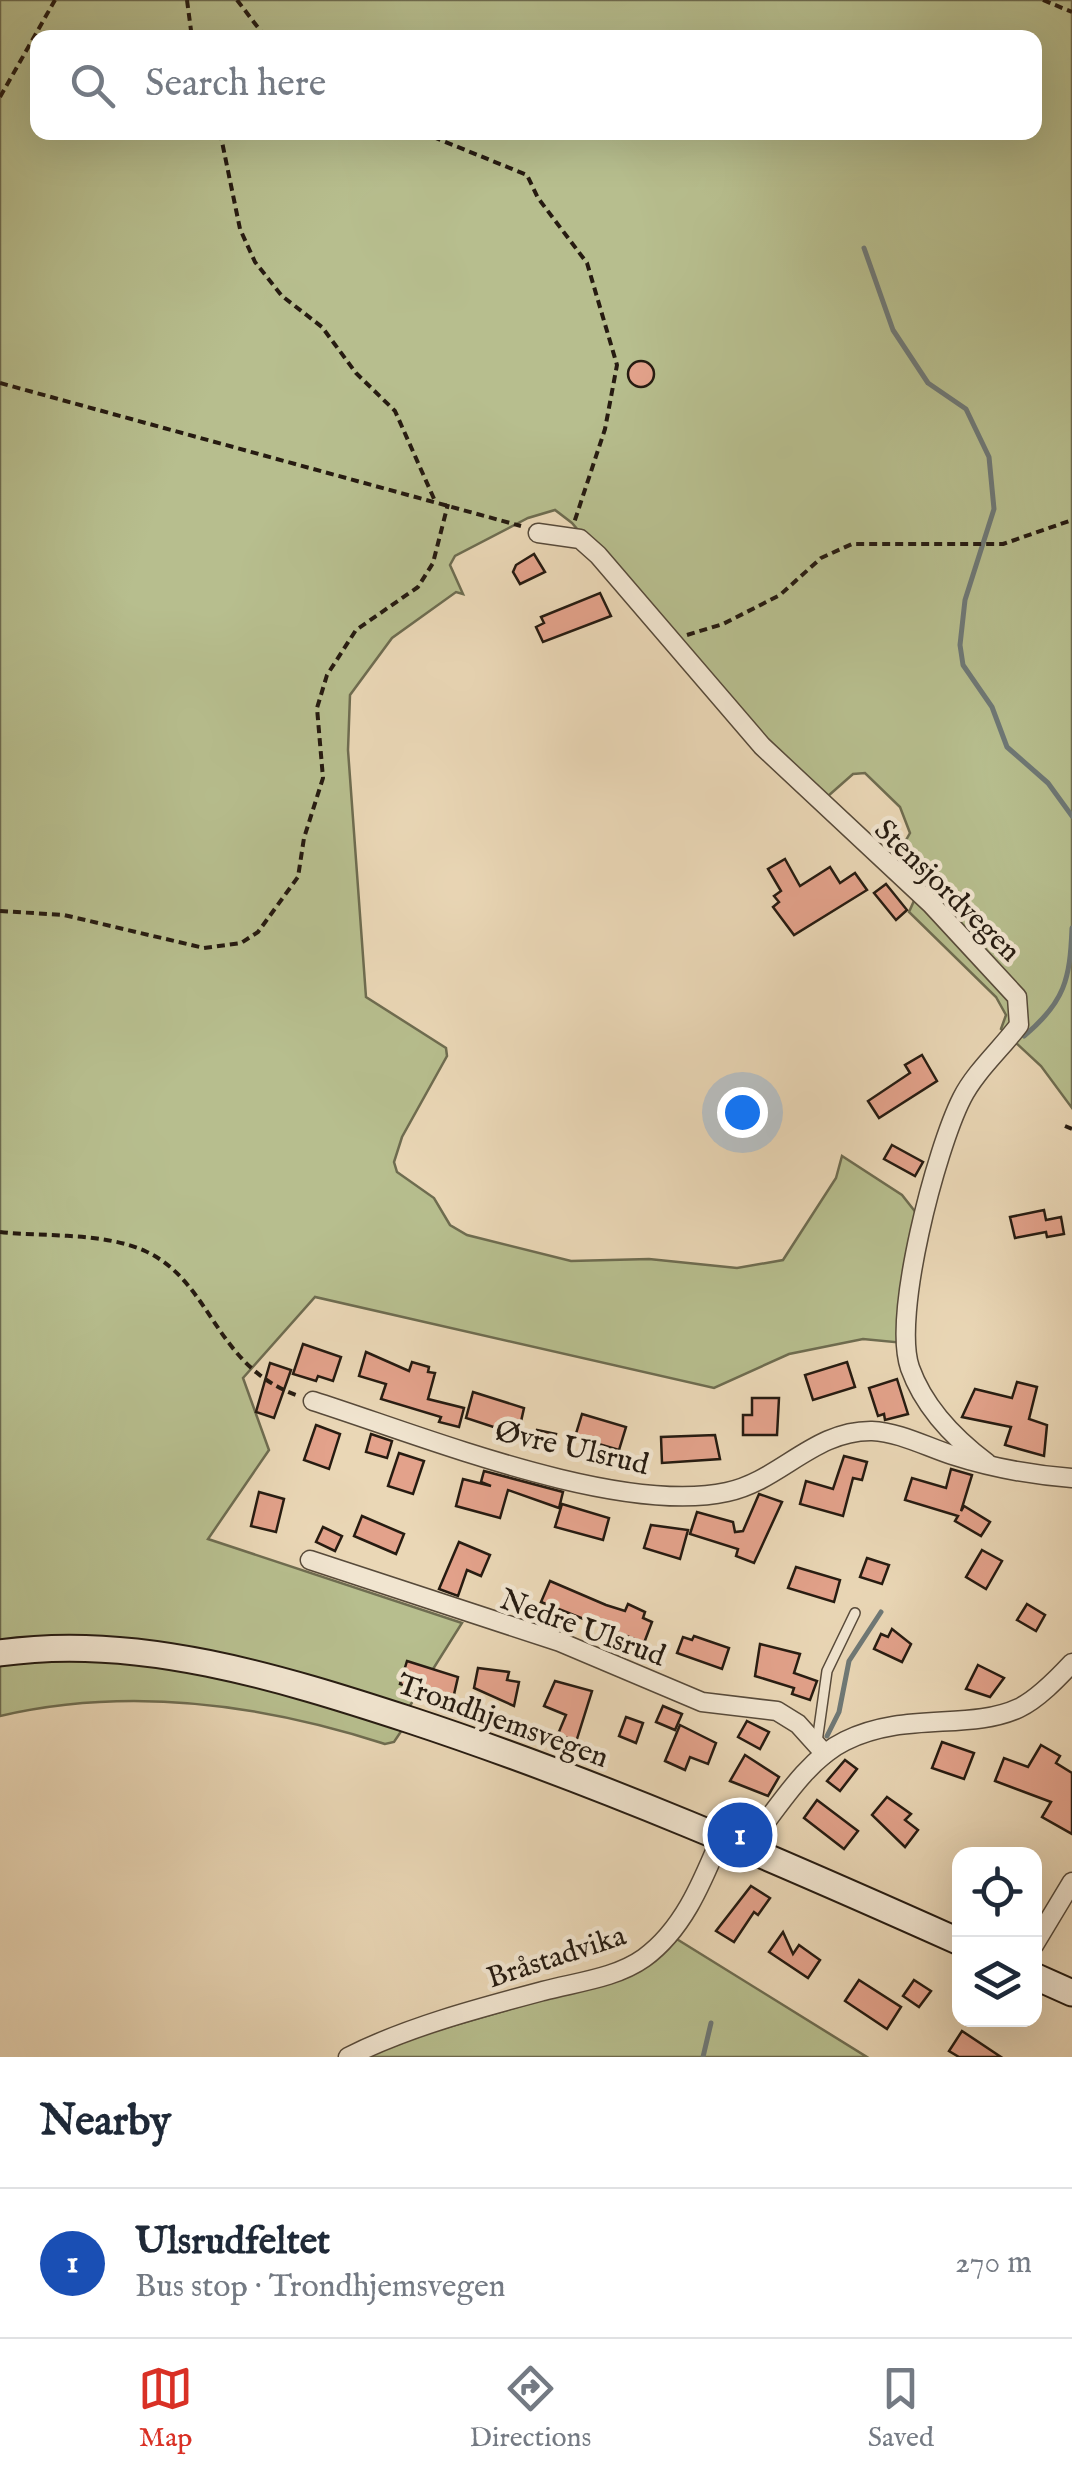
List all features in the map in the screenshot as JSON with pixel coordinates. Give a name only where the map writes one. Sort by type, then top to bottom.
[{"type":"main road","name":"Trondhjemsvegen","points":[[0,1653],[143,1653],[252,1674],[502,1751],[721,1837],[952,1938]]},
{"type":"main road","points":[[1042,1980],[1072,1993]]},
{"type":"street","name":"Stensjordvegen","points":[[538,533],[580,539],[598,554],[762,746],[944,918],[1017,998],[1019,1025],[964,1094],[939,1157],[917,1248],[906,1333],[908,1364],[918,1386],[958,1440],[987,1463]]},
{"type":"street","name":"Øvre Ulsrud","points":[[313,1401],[559,1477],[634,1494],[730,1492],[829,1437],[852,1432],[880,1432],[987,1463]]},
{"type":"street","points":[[987,1463],[1072,1478]]},
{"type":"street","name":"Nedre Ulsrud","points":[[310,1560],[560,1642],[702,1702],[777,1712],[821,1748]]},
{"type":"street","points":[[746,1848],[821,1748],[880,1725],[995,1715],[1020,1708],[1072,1663]]},
{"type":"street","name":"Bråstadvika","points":[[348,2057],[505,2002],[615,1972],[642,1959],[684,1914],[721,1837]]},
{"type":"street","points":[[1039,1937],[1072,1882]]},
{"type":"lane","points":[[821,1748],[827,1671],[855,1613]]},
{"type":"path","points":[[38,30],[55,0]]},
{"type":"path","points":[[187,0],[191,30]]},
{"type":"path","points":[[238,0],[260,30]]},
{"type":"path","points":[[1043,0],[1072,12]]},
{"type":"path","points":[[0,98],[30,45]]},
{"type":"path","points":[[222,140],[240,229],[255,262],[282,296],[322,328],[356,373],[395,411],[410,437],[435,501]]},
{"type":"path","points":[[439,140],[527,176],[538,198],[587,263],[616,365],[605,429],[569,537]]},
{"type":"path","points":[[0,383],[448,504],[538,533]]},
{"type":"path","points":[[0,911],[64,915],[204,948],[241,943],[258,932],[298,877],[304,838],[323,778],[316,722],[326,675],[356,630],[418,587],[433,564],[448,504]]},
{"type":"path","points":[[669,638],[696,634],[780,595],[821,558],[852,544],[1003,544],[1072,520]]},
{"type":"path","points":[[1064,1126],[1072,1128]]},
{"type":"path","points":[[0,1232],[120,1243],[144,1251],[184,1284],[249,1370],[277,1388],[313,1401]]},
{"type":"green space","points":[[0,0],[1072,0],[1072,1108],[1041,1066],[1001,1029],[1006,1015],[996,997],[909,912],[917,894],[896,858],[910,833],[900,807],[865,773],[853,774],[819,804],[638,615],[614,573],[572,523],[555,510],[528,518],[455,556],[450,565],[463,594],[456,592],[392,638],[350,695],[348,750],[366,997],[446,1048],[447,1056],[402,1137],[394,1162],[397,1172],[434,1198],[450,1225],[467,1235],[571,1261],[649,1259],[737,1268],[783,1260],[836,1178],[842,1156],[902,1195],[921,1219],[904,1343],[863,1339],[789,1354],[714,1388],[315,1297],[243,1378],[269,1450],[208,1539],[462,1623],[406,1712],[404,1727],[394,1742],[385,1744],[291,1719],[194,1704],[97,1702],[0,1716]]},
{"type":"green space","points":[[667,1933],[867,2057],[345,2057],[597,1984]]},
{"type":"building","points":[[641,361],[650,365],[654,374],[650,383],[641,387],[632,383],[628,374],[632,365]]},
{"type":"building","points":[[534,554],[545,572],[520,584],[513,572],[516,565]]},
{"type":"building","points":[[600,593],[611,616],[543,642],[536,627],[544,623],[541,617]]},
{"type":"building","points":[[785,859],[800,886],[830,867],[840,883],[855,873],[867,890],[794,935],[773,907],[779,902],[774,896],[781,891],[768,869]]},
{"type":"building","points":[[886,884],[907,910],[896,920],[874,893]]},
{"type":"building","points":[[922,1055],[937,1081],[879,1118],[868,1101],[910,1073],[905,1065]]},
{"type":"building","points":[[892,1145],[923,1162],[915,1176],[884,1159]]},
{"type":"building","points":[[1044,1210],[1046,1220],[1061,1217],[1064,1234],[1047,1237],[1046,1232],[1015,1238],[1010,1217]]},
{"type":"building","points":[[303,1344],[341,1357],[333,1381],[293,1374]]},
{"type":"building","points":[[366,1352],[409,1371],[412,1362],[429,1367],[428,1372],[435,1373],[428,1399],[464,1408],[459,1427],[439,1422],[441,1417],[381,1399],[386,1384],[359,1376]]},
{"type":"building","points":[[847,1362],[855,1387],[813,1400],[805,1375]]},
{"type":"building","points":[[270,1363],[291,1370],[274,1418],[256,1412]]},
{"type":"building","points":[[897,1379],[908,1414],[885,1420],[884,1414],[878,1416],[869,1388]]},
{"type":"building","points":[[1017,1382],[1037,1387],[1029,1419],[1047,1425],[1044,1456],[1005,1445],[1011,1427],[962,1417],[975,1389],[1012,1398]]},
{"type":"building","points":[[473,1392],[524,1408],[518,1435],[466,1418]]},
{"type":"building","points":[[752,1398],[779,1398],[777,1435],[743,1435],[743,1415],[752,1415]]},
{"type":"building","points":[[582,1414],[626,1427],[619,1450],[575,1437]]},
{"type":"building","points":[[316,1425],[340,1434],[329,1469],[304,1460]]},
{"type":"building","points":[[537,1430],[556,1434],[552,1453],[533,1449]]},
{"type":"building","points":[[371,1434],[392,1441],[387,1458],[366,1452]]},
{"type":"building","points":[[715,1435],[720,1459],[662,1463],[661,1437]]},
{"type":"building","points":[[399,1453],[424,1461],[413,1494],[388,1486]]},
{"type":"building","points":[[844,1456],[867,1462],[862,1480],[853,1478],[843,1516],[800,1504],[806,1481],[833,1489]]},
{"type":"building","points":[[951,1469],[972,1475],[961,1511],[964,1506],[990,1522],[981,1536],[955,1521],[958,1516],[905,1500],[912,1478],[946,1488]]},
{"type":"building","points":[[484,1471],[563,1492],[559,1508],[508,1490],[500,1518],[456,1506],[463,1479],[491,1486],[481,1482]]},
{"type":"building","points":[[259,1492],[284,1499],[276,1532],[251,1526]]},
{"type":"building","points":[[759,1494],[782,1502],[754,1563],[736,1556],[738,1549],[690,1534],[697,1512],[733,1522],[735,1532],[743,1531]]},
{"type":"building","points":[[562,1504],[609,1518],[603,1540],[555,1527]]},
{"type":"building","points":[[362,1516],[404,1534],[396,1554],[354,1536]]},
{"type":"building","points":[[651,1525],[688,1530],[680,1559],[644,1548]]},
{"type":"building","points":[[323,1527],[342,1536],[335,1551],[316,1542]]},
{"type":"building","points":[[459,1542],[490,1555],[481,1576],[467,1570],[458,1596],[439,1589]]},
{"type":"building","points":[[982,1550],[1002,1561],[986,1589],[966,1577]]},
{"type":"building","points":[[867,1558],[889,1565],[882,1584],[860,1577]]},
{"type":"building","points":[[796,1567],[840,1580],[834,1602],[788,1588]]},
{"type":"building","points":[[550,1581],[606,1605],[625,1611],[628,1604],[645,1612],[643,1618],[652,1622],[644,1643],[541,1602]]},
{"type":"building","points":[[1027,1604],[1045,1615],[1036,1631],[1017,1620]]},
{"type":"building","points":[[892,1629],[911,1644],[902,1662],[874,1649],[881,1634],[888,1637]]},
{"type":"building","points":[[694,1636],[729,1648],[722,1669],[677,1653],[683,1637],[692,1640]]},
{"type":"building","points":[[760,1644],[800,1654],[794,1673],[817,1681],[810,1700],[792,1694],[794,1688],[755,1676]]},
{"type":"building","points":[[407,1661],[458,1677],[452,1703],[400,1684]]},
{"type":"building","points":[[978,1665],[1004,1678],[990,1697],[966,1689]]},
{"type":"building","points":[[478,1668],[509,1672],[507,1680],[519,1682],[514,1706],[474,1688]]},
{"type":"building","points":[[555,1681],[592,1691],[576,1742],[558,1734],[566,1715],[544,1706]]},
{"type":"building","points":[[663,1706],[682,1714],[675,1730],[656,1722]]},
{"type":"building","points":[[626,1717],[643,1723],[636,1743],[619,1736]]},
{"type":"building","points":[[747,1721],[769,1732],[760,1749],[738,1737]]},
{"type":"building","points":[[680,1725],[716,1743],[708,1764],[690,1757],[685,1770],[665,1761]]},
{"type":"building","points":[[942,1742],[974,1753],[964,1779],[932,1768]]},
{"type":"building","points":[[1041,1745],[1060,1756],[1056,1763],[1072,1773],[1072,1834],[1042,1817],[1051,1802],[995,1781],[1004,1758],[1028,1767]]},
{"type":"building","points":[[745,1755],[779,1777],[768,1796],[730,1781]]},
{"type":"building","points":[[845,1760],[857,1769],[840,1791],[827,1781]]},
{"type":"building","points":[[887,1797],[911,1814],[905,1820],[918,1830],[905,1847],[872,1815]]},
{"type":"building","points":[[817,1800],[858,1831],[844,1849],[804,1818]]},
{"type":"building","points":[[751,1886],[770,1898],[758,1915],[754,1912],[734,1942],[716,1931]]},
{"type":"building","points":[[783,1932],[793,1954],[799,1945],[820,1960],[808,1978],[769,1952]]},
{"type":"building","points":[[859,1980],[901,2007],[887,2029],[845,2001]]},
{"type":"building","points":[[914,1980],[931,1991],[919,2007],[903,1996]]},
{"type":"building","points":[[962,2031],[1001,2057],[959,2057],[949,2051]]},
{"type":"waterway","points":[[864,248],[893,330],[928,383],[966,409],[989,457],[994,509],[965,600],[960,645],[963,665],[992,707],[1007,747],[1048,783],[1072,816]]},
{"type":"waterway","points":[[1024,1036],[1049,1012],[1063,988],[1072,928]]},
{"type":"waterway","points":[[827,1736],[839,1712],[849,1661],[881,1612]]},
{"type":"waterway","points":[[703,2057],[711,2023]]},
{"type":"place","name":"Ulsrudfeltet","points":[[740,1835]]}]
